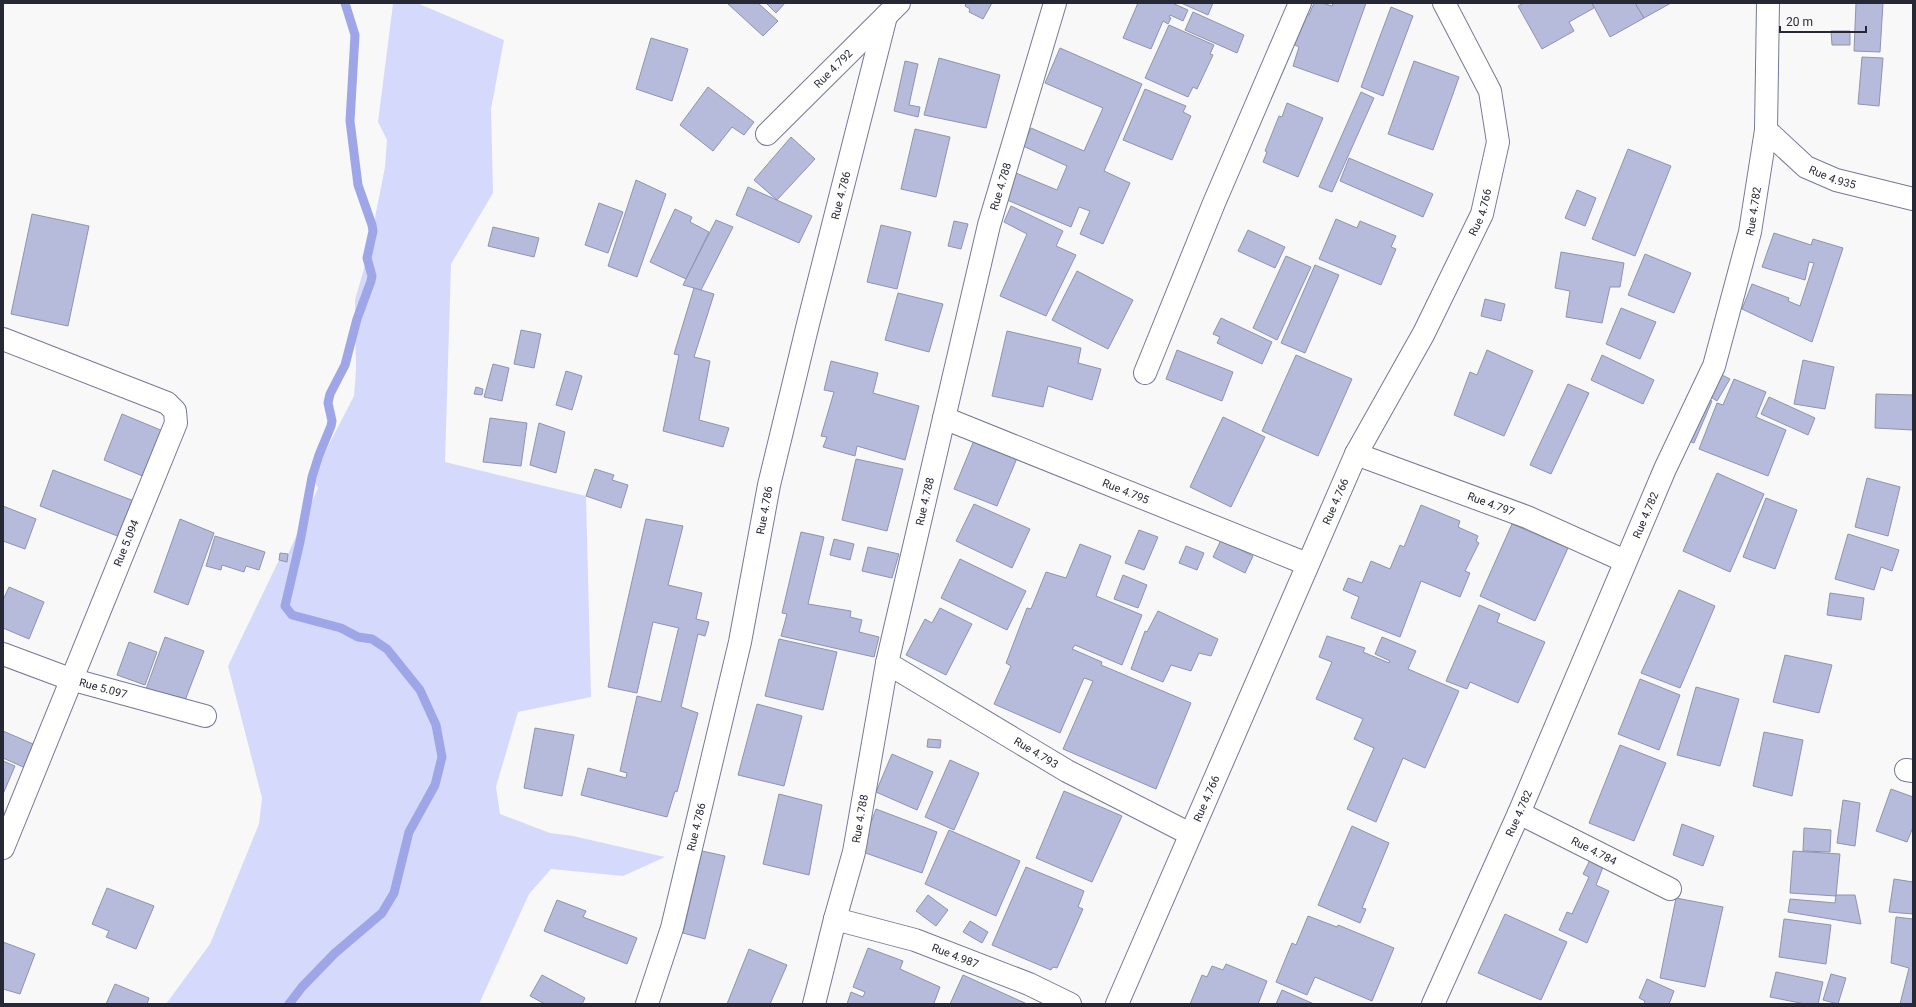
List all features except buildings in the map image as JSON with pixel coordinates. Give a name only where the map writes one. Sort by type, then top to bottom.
[{"type":"street","name":"Rue 4.788","points":[[814,1004],[835,919],[854,852],[887,663],[989,225],[1055,3]]},
{"type":"street","points":[[1145,373],[1214,203],[1300,3]]},
{"type":"street","name":"Rue 4.766","points":[[1117,1004],[1356,454],[1424,334],[1482,214],[1498,142],[1490,91],[1444,3]]},
{"type":"street","name":"Rue 4.782","points":[[1433,1004],[1519,813],[1665,469],[1714,366],[1750,232],[1766,130],[1768,3]]},
{"type":"street","name":"Rue 4.792","points":[[767,134],[892,10]]},
{"type":"street","name":"Rue 4.786","points":[[647,1004],[672,928],[740,642],[769,485],[808,324],[892,10]]},
{"type":"street","name":"Rue 4.935","points":[[1766,130],[1806,167],[1836,180],[1913,199]]},
{"type":"street","name":"Rue 5.094","points":[[3,339],[167,403],[175,411],[176,423],[70,679],[3,848]]},
{"type":"street","name":"Rue 4.795","points":[[944,418],[1307,564]]},
{"type":"street","name":"Rue 4.797","points":[[1356,454],[1527,517],[1625,561]]},
{"type":"street","name":"Rue 5.097","points":[[3,654],[70,679],[204,716]]},
{"type":"street","name":"Rue 4.793","points":[[887,663],[1067,772],[1190,834]]},
{"type":"street","name":"Rue 4.784","points":[[1519,813],[1670,889]]},
{"type":"street","name":"Rue 4.987","points":[[835,919],[915,940],[1029,984],[1070,1004]]},
{"type":"shaded area","points":[[417,3],[504,40],[491,109],[493,193],[451,264],[445,462],[586,496],[591,697],[518,712],[496,787],[500,814],[550,833],[573,836],[665,857],[623,876],[551,869],[529,894],[479,1004],[166,1004],[210,944],[259,824],[262,798],[228,666],[279,560],[288,554],[318,488],[312,477],[354,396],[356,369],[355,300],[367,258],[385,167],[387,140],[378,122],[393,4]]},
{"type":"waterway","points":[[289,1004],[302,987],[335,953],[382,913],[394,893],[409,832],[435,785],[442,757],[436,725],[420,690],[387,649],[372,639],[358,637],[341,628],[292,615],[285,606],[300,542],[312,477],[331,426],[332,421],[328,403],[330,394],[345,365],[357,319],[372,276],[367,258],[373,231],[358,185],[350,121],[355,35],[345,3]]}]
